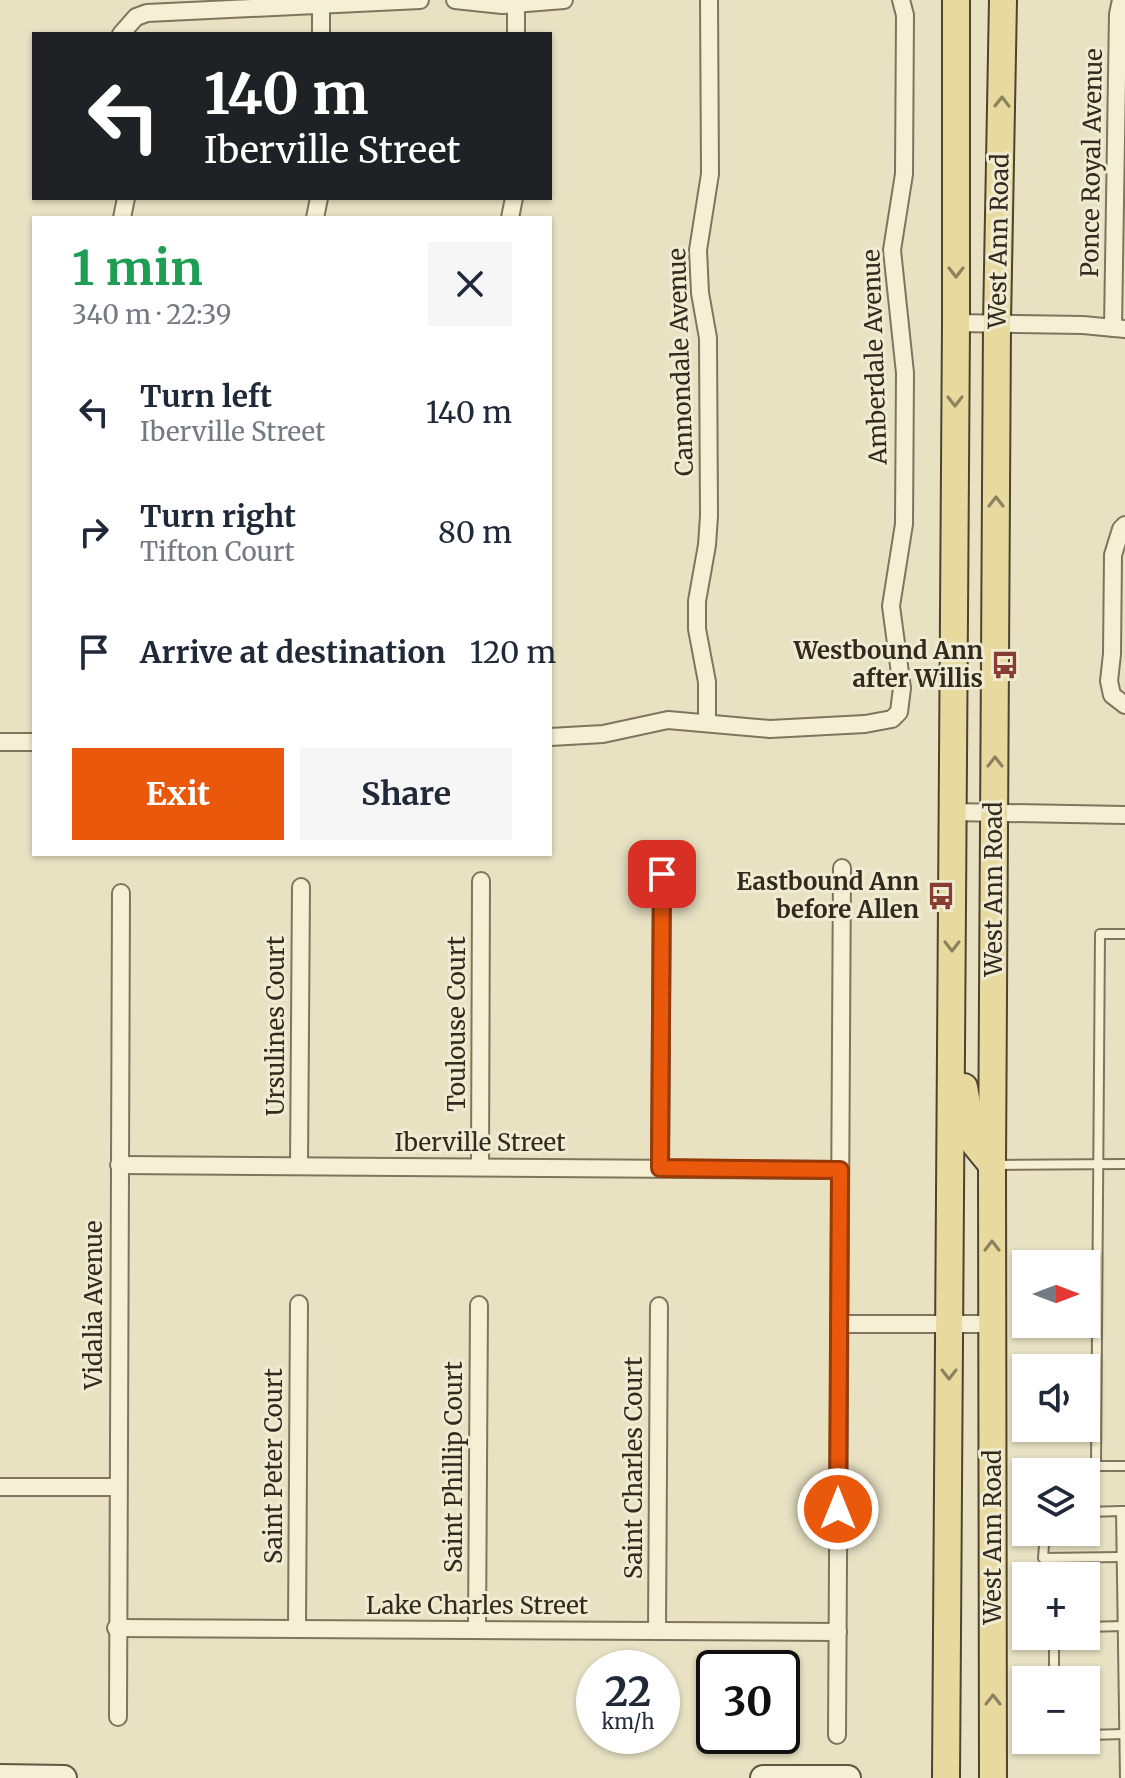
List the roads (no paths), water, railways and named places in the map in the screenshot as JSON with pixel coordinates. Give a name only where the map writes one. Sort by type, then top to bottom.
[{"type":"main road","name":"West Ann Road","points":[[946,1778],[956,0]]},
{"type":"main road","name":"West Ann Road","points":[[993,1778],[992,1165],[997,323],[1003,0]]},
{"type":"main road","points":[[951,988],[970,1134],[979,1152],[992,1165]]},
{"type":"main road","points":[[0,1777],[64,1778]]},
{"type":"main road","points":[[763,1778],[848,1778]]},
{"type":"street","points":[[124,29],[147,13],[321,2],[420,0]]},
{"type":"street","points":[[455,0],[516,5],[564,0]]},
{"type":"street","name":"Cannondale Avenue","points":[[707,722],[707,682],[697,629],[697,601],[709,516],[708,338],[700,293],[698,250],[710,174],[709,0]]},
{"type":"street","name":"Amberdale Avenue","points":[[707,722],[770,729],[865,724],[892,719],[899,712],[902,688],[891,606],[904,524],[904,361],[892,250],[904,174],[905,15],[901,0]]},
{"type":"street","name":"Ponce Royal Avenue","points":[[1119,329],[1118,14],[1121,0]]},
{"type":"street","points":[[321,2],[321,32]]},
{"type":"street","points":[[516,5],[516,32]]},
{"type":"street","points":[[956,323],[1119,329]]},
{"type":"street","points":[[1122,703],[1112,695],[1109,681],[1113,555],[1123,527]]},
{"type":"street","points":[[552,737],[603,734],[668,720],[707,722]]},
{"type":"street","points":[[0,742],[32,742]]},
{"type":"street","points":[[952,812],[1125,815]]},
{"type":"street","points":[[837,1735],[842,868]]},
{"type":"street","points":[[660,1168],[662,874]]},
{"type":"street","name":"Toulouse Court","points":[[480,1167],[481,881]]},
{"type":"street","name":"Ursulines Court","points":[[299,1166],[301,887]]},
{"type":"street","name":"Vidalia Avenue","points":[[118,1717],[121,893]]},
{"type":"street","name":"Iberville Street","points":[[119,1165],[840,1170]]},
{"type":"street","name":"Saint Peter Court","points":[[297,1629],[299,1304]]},
{"type":"street","name":"Saint Phillip Court","points":[[477,1630],[479,1305]]},
{"type":"street","name":"Saint Charles Court","points":[[657,1631],[659,1306]]},
{"type":"street","points":[[839,1324],[992,1324]]},
{"type":"street","points":[[0,1487],[117,1487]]},
{"type":"street","name":"Lake Charles Street","points":[[116,1628],[838,1632]]},
{"type":"lane","points":[[1125,934],[1100,934],[1096,1466],[1125,1466]]},
{"type":"lane","points":[[992,1165],[1125,1164]]},
{"type":"lane","points":[[1100,1512],[1123,1511],[1120,1557],[1125,1778]]},
{"type":"lane","points":[[1044,1546],[1043,1558],[1120,1557]]},
{"type":"lane","points":[[1100,1627],[1123,1626]]},
{"type":"lane","points":[[1100,1735],[1124,1734]]},
{"type":"place","name":"Westbound Ann after Willis","points":[[1005,665]]},
{"type":"place","name":"Eastbound Ann before Allen","points":[[941,896]]}]
